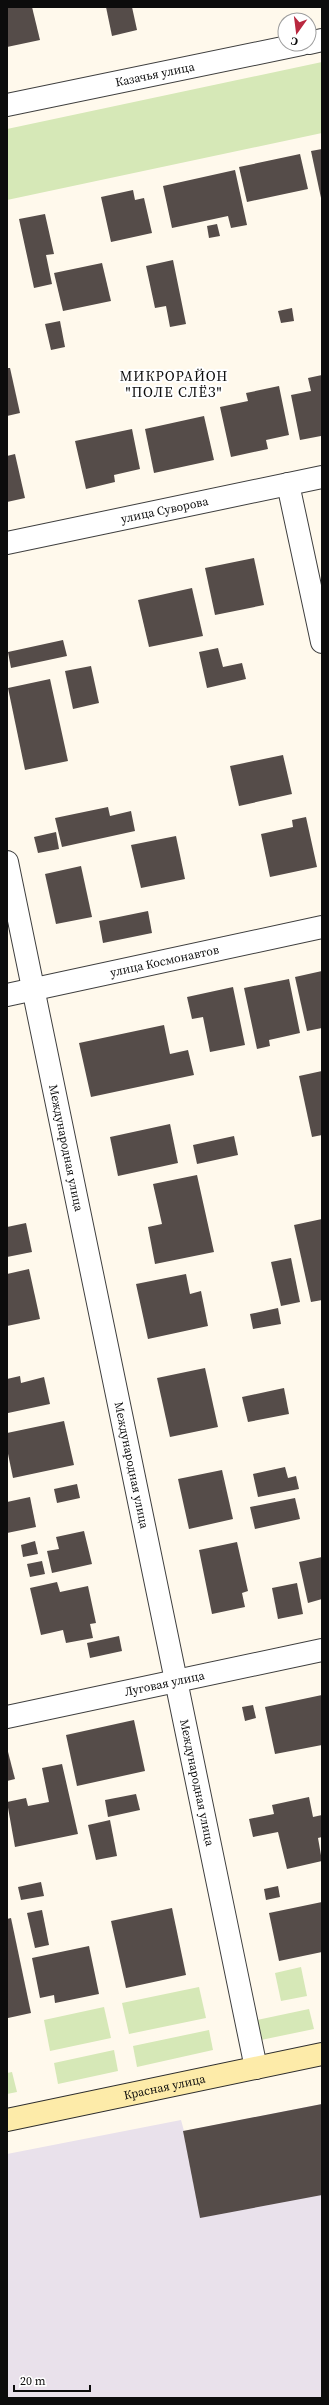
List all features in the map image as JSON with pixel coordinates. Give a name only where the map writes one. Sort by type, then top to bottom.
[{"type":"street","name":"Казачья улица","points":[[7,105],[277,49]]},
{"type":"street","name":"улица Суворова","points":[[7,543],[322,477]]},
{"type":"street","points":[[288,484],[322,642]]},
{"type":"street","name":"Международная улица","points":[[7,862],[256,2068]]},
{"type":"street","name":"улица Космонавтов","points":[[7,995],[322,927]]},
{"type":"street","name":"Луговая улица","points":[[7,1717],[322,1650]]},
{"type":"street","name":"Красная улица","points":[[7,2120],[322,2054]]},
{"type":"shaded area","points":[[322,2104],[322,2398],[7,2398],[7,2154],[181,2120],[184,2131]]},
{"type":"green space","points":[[322,62],[322,133],[7,200],[7,129]]},
{"type":"green space","points":[[301,1967],[307,1996],[281,2001],[275,1973]]},
{"type":"green space","points":[[199,1987],[206,2018],[129,2034],[122,2003]]},
{"type":"green space","points":[[104,2007],[111,2038],[50,2051],[44,2020]]},
{"type":"green space","points":[[309,2009],[314,2029],[261,2040],[257,2020]]},
{"type":"green space","points":[[209,2030],[213,2050],[137,2067],[133,2046]]},
{"type":"green space","points":[[114,2050],[118,2071],[58,2084],[54,2063]]},
{"type":"green space","points":[[12,2072],[17,2092],[7,2094],[7,2073]]},
{"type":"building","points":[[7,7],[32,7],[40,40],[7,47]]},
{"type":"building","points":[[106,7],[132,7],[137,30],[112,36]]},
{"type":"building","points":[[322,149],[322,198],[321,198],[311,151]]},
{"type":"building","points":[[300,154],[308,189],[247,202],[239,167]]},
{"type":"building","points":[[235,170],[247,225],[231,228],[228,216],[172,228],[163,186]]},
{"type":"building","points":[[133,190],[135,200],[144,198],[152,233],[111,242],[101,197]]},
{"type":"building","points":[[45,214],[54,254],[46,255],[52,284],[34,288],[19,219]]},
{"type":"building","points":[[217,224],[220,236],[209,238],[207,226]]},
{"type":"building","points":[[173,260],[186,324],[170,327],[166,306],[155,308],[146,266]]},
{"type":"building","points":[[102,263],[111,301],[63,311],[54,273]]},
{"type":"building","points":[[292,308],[294,321],[281,323],[278,311]]},
{"type":"building","points":[[60,321],[65,347],[51,350],[45,324]]},
{"type":"building","points":[[7,368],[10,368],[20,413],[7,416]]},
{"type":"building","points":[[322,375],[322,439],[321,436],[300,440],[291,395],[311,391],[308,378]]},
{"type":"building","points":[[279,386],[289,435],[266,440],[268,449],[231,457],[220,407],[248,401],[246,393]]},
{"type":"building","points":[[204,416],[214,460],[154,473],[145,429]]},
{"type":"building","points":[[132,429],[140,469],[114,475],[115,482],[86,489],[75,441]]},
{"type":"building","points":[[15,454],[25,498],[7,502],[7,456]]},
{"type":"building","points":[[254,558],[264,605],[215,615],[205,568]]},
{"type":"building","points":[[192,588],[203,636],[149,647],[138,600]]},
{"type":"building","points":[[63,640],[67,656],[11,668],[8,652]]},
{"type":"building","points":[[218,648],[223,667],[242,663],[246,679],[207,688],[199,652]]},
{"type":"building","points":[[91,666],[99,703],[73,709],[65,671]]},
{"type":"building","points":[[50,679],[68,761],[25,770],[8,688]]},
{"type":"building","points":[[283,755],[292,794],[239,806],[230,766]]},
{"type":"building","points":[[108,807],[110,816],[131,811],[135,831],[62,847],[55,818]]},
{"type":"building","points":[[306,817],[317,867],[270,877],[261,834],[293,827],[292,820]]},
{"type":"building","points":[[56,832],[59,849],[38,853],[34,837]]},
{"type":"building","points":[[176,836],[185,879],[141,888],[131,845]]},
{"type":"building","points":[[81,866],[92,917],[56,924],[45,874]]},
{"type":"building","points":[[148,911],[152,933],[103,943],[99,921]]},
{"type":"building","points":[[322,971],[322,1028],[307,1031],[295,977]]},
{"type":"building","points":[[289,979],[300,1033],[269,1040],[270,1046],[257,1049],[244,988]]},
{"type":"building","points":[[233,987],[245,1045],[210,1052],[203,1017],[192,1019],[187,997]]},
{"type":"building","points":[[164,1025],[170,1054],[188,1050],[194,1075],[91,1097],[79,1043]]},
{"type":"building","points":[[322,1071],[322,1135],[312,1137],[299,1076]]},
{"type":"building","points":[[170,1124],[178,1163],[118,1176],[110,1137]]},
{"type":"building","points":[[234,1136],[238,1155],[197,1164],[193,1145]]},
{"type":"building","points":[[197,1175],[214,1252],[155,1264],[148,1227],[162,1224],[153,1184]]},
{"type":"building","points":[[322,1219],[322,1300],[311,1302],[294,1225]]},
{"type":"building","points":[[26,1223],[32,1252],[7,1257],[7,1227]]},
{"type":"building","points":[[291,1258],[300,1302],[281,1306],[271,1262]]},
{"type":"building","points":[[29,1269],[40,1319],[7,1326],[7,1274]]},
{"type":"building","points":[[186,1274],[190,1294],[201,1291],[208,1326],[148,1339],[136,1284]]},
{"type":"building","points":[[278,1308],[281,1324],[253,1329],[250,1314]]},
{"type":"building","points":[[205,1368],[218,1427],[170,1437],[157,1378]]},
{"type":"building","points":[[20,1376],[21,1383],[44,1377],[50,1404],[8,1413],[7,1379]]},
{"type":"building","points":[[284,1388],[289,1414],[248,1422],[242,1397]]},
{"type":"building","points":[[64,1421],[74,1465],[13,1478],[7,1449],[7,1433]]},
{"type":"building","points":[[285,1467],[288,1478],[296,1476],[299,1489],[258,1497],[253,1474]]},
{"type":"building","points":[[222,1470],[233,1519],[189,1529],[178,1479]]},
{"type":"building","points":[[77,1484],[80,1498],[57,1503],[54,1489]]},
{"type":"building","points":[[30,1497],[36,1527],[7,1533],[7,1502]]},
{"type":"building","points":[[295,1498],[300,1519],[255,1529],[250,1507]]},
{"type":"building","points":[[84,1531],[92,1564],[52,1573],[47,1551],[59,1549],[56,1537]]},
{"type":"building","points":[[35,1541],[38,1554],[23,1557],[21,1545]]},
{"type":"building","points":[[237,1542],[248,1591],[242,1593],[245,1607],[212,1614],[199,1550]]},
{"type":"building","points":[[322,1557],[322,1599],[308,1603],[299,1562]]},
{"type":"building","points":[[42,1561],[45,1574],[30,1577],[27,1564]]},
{"type":"building","points":[[57,1582],[60,1592],[88,1586],[96,1623],[90,1624],[93,1638],[66,1643],[63,1630],[41,1635],[30,1588]]},
{"type":"building","points":[[297,1583],[303,1614],[278,1619],[272,1588]]},
{"type":"building","points":[[119,1636],[122,1651],[90,1658],[87,1643]]},
{"type":"building","points":[[322,1695],[322,1745],[275,1754],[265,1707]]},
{"type":"building","points":[[253,1705],[256,1718],[245,1721],[242,1707]]},
{"type":"building","points":[[134,1720],[145,1771],[77,1786],[66,1735]]},
{"type":"building","points":[[7,1748],[15,1779],[7,1781]]},
{"type":"building","points":[[62,1764],[78,1834],[15,1847],[7,1802],[26,1798],[28,1806],[49,1802],[42,1768]]},
{"type":"building","points":[[136,1794],[140,1810],[108,1817],[105,1800]]},
{"type":"building","points":[[309,1797],[313,1817],[322,1815],[322,1837],[318,1838],[322,1861],[287,1869],[278,1832],[253,1837],[249,1819],[274,1814],[272,1805]]},
{"type":"building","points":[[110,1820],[117,1856],[96,1860],[88,1825]]},
{"type":"building","points":[[41,1882],[44,1896],[21,1900],[18,1887]]},
{"type":"building","points":[[278,1886],[280,1897],[266,1900],[264,1889]]},
{"type":"building","points":[[322,1902],[322,1952],[279,1961],[269,1913]]},
{"type":"building","points":[[172,1908],[186,1975],[126,1988],[111,1921]]},
{"type":"building","points":[[42,1910],[49,1945],[35,1948],[27,1913]]},
{"type":"building","points":[[11,1918],[31,2013],[8,2018],[7,1919]]},
{"type":"building","points":[[89,1946],[99,1994],[55,2003],[54,1995],[40,1998],[32,1958]]},
{"type":"building","points":[[322,2104],[322,2195],[200,2218],[183,2131]]},
{"type":"district","name":"МИКРОРАЙОН \"ПОЛЕ СЛЁЗ\"","points":[[174,384]]}]
